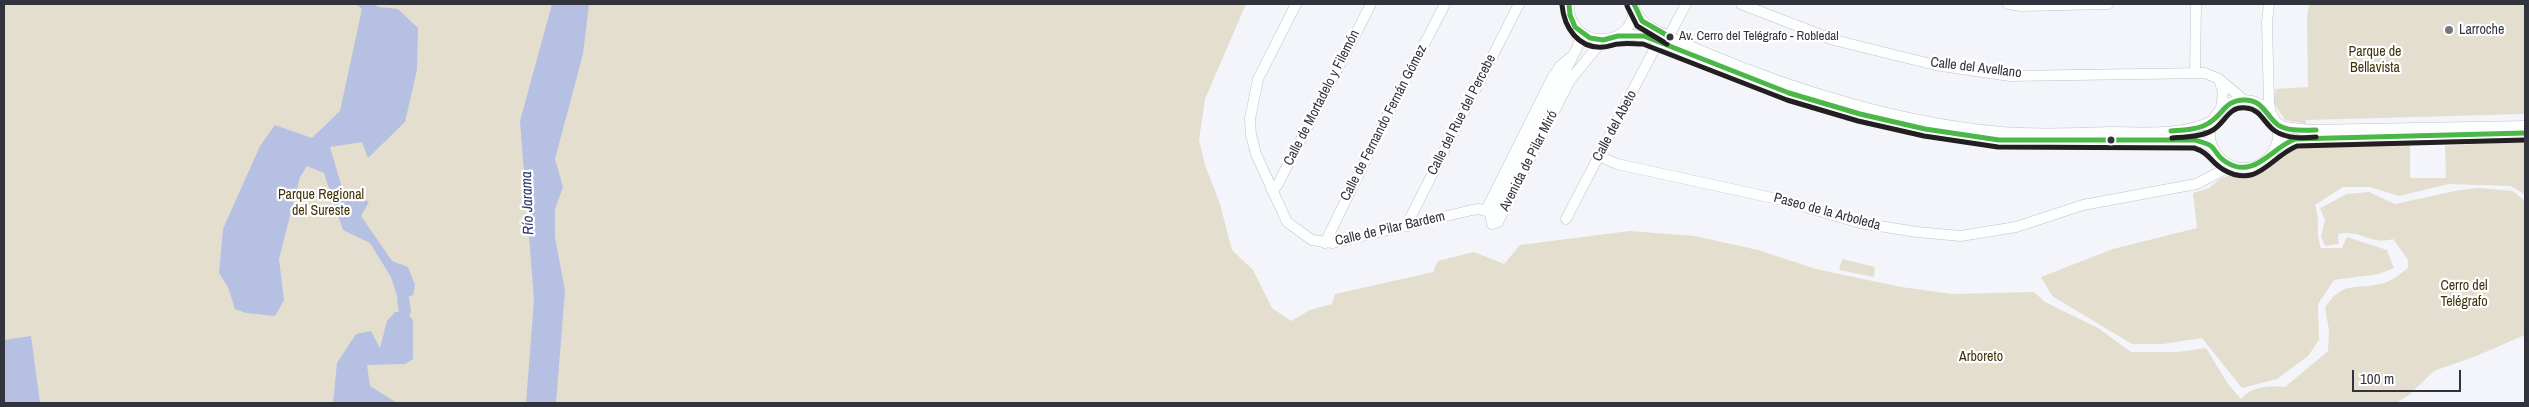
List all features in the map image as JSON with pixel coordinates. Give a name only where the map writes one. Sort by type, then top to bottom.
[{"type":"street","name":"Calle de Pilar Bardem","points":[[1296,4],[1258,79],[1250,119],[1254,147],[1287,222],[1305,237],[1325,243],[1342,242],[1472,210],[1490,212]]},
{"type":"street","name":"Calle de Mortadelo y Filemón","points":[[1271,189],[1277,186],[1371,4]]},
{"type":"street","name":"Calle de Fernando Fernán Gómez","points":[[1325,243],[1385,120],[1445,4]]},
{"type":"street","name":"Calle del Rue del Percebe","points":[[1408,226],[1409,220],[1519,4]]},
{"type":"street","points":[[1569,4],[1572,21],[1579,31],[1590,38],[1603,40],[1618,36],[1644,36],[1789,93],[1860,114],[1925,128],[1999,140],[2195,140],[2214,150],[2231,166],[2244,168],[2256,166],[2267,159],[2274,149],[2277,140],[2274,119],[2269,104],[2267,22],[2269,4]]},
{"type":"street","points":[[1668,36],[1686,4]]},
{"type":"street","name":"Calle del Avellano","points":[[1740,4],[1759,7],[1843,42],[1935,64],[2010,76],[2205,73],[2219,79],[2244,100]]},
{"type":"street","points":[[2008,4],[2021,6],[2108,4]]},
{"type":"street","points":[[2195,73],[2196,4]]},
{"type":"street","points":[[1634,7],[1651,28],[1755,72],[1826,96],[1917,118],[1968,128],[2032,133],[2186,130],[2212,121]]},
{"type":"street","points":[[1618,36],[1630,23],[1634,7]]},
{"type":"street","name":"Avenida de Pilar Miró","points":[[1579,31],[1580,40],[1574,55],[1490,212],[1490,221],[1495,224],[1570,80],[1603,40]]},
{"type":"street","name":"Calle del Abeto","points":[[1566,219],[1659,42],[1668,36]]},
{"type":"street","points":[[2219,79],[2222,92],[2221,108]]},
{"type":"street","points":[[2204,181],[2214,168],[2214,150],[2210,133],[2212,121],[2221,108],[2236,101],[2244,100],[2264,106],[2274,119],[2284,127],[2310,130],[2525,126]]},
{"type":"street","points":[[2274,149],[2287,142],[2310,138],[2525,133]]},
{"type":"street","name":"Paseo de la Arboleda","points":[[1599,156],[1617,164],[1782,200],[1860,223],[1918,232],[1961,236],[2016,227],[2083,205],[2204,181],[2231,166]]},
{"type":"green space","points":[[4,4],[1246,4],[1205,99],[1199,140],[1205,165],[1220,204],[1232,250],[1253,270],[1272,308],[1291,321],[1310,310],[1332,304],[1335,294],[1433,272],[1438,261],[1474,252],[1504,264],[1520,245],[1630,231],[1695,236],[1758,250],[1816,269],[1901,287],[1952,294],[2034,292],[2045,302],[2098,328],[2131,352],[2178,352],[2206,348],[2228,384],[2241,399],[2255,389],[2273,386],[2285,387],[2328,351],[2329,330],[2325,308],[2338,293],[2344,289],[2387,282],[2408,268],[2408,260],[2393,239],[2385,241],[2346,233],[2338,234],[2339,244],[2325,246],[2321,236],[2325,220],[2320,208],[2347,194],[2369,192],[2395,204],[2460,190],[2479,188],[2513,191],[2525,201],[2525,335],[2476,356],[2434,371],[2409,395],[2396,403],[4,403]]},
{"type":"green space","name":"Parque de Bellavista","points":[[2309,4],[2525,4],[2525,114],[2306,120],[2306,124],[2285,120],[2274,104],[2275,89],[2308,87],[2307,17]]},
{"type":"green space","points":[[2525,141],[2525,195],[2511,186],[2449,184],[2399,196],[2370,187],[2343,187],[2315,205],[2321,248],[2342,248],[2347,237],[2387,250],[2394,268],[2379,274],[2334,280],[2318,304],[2319,340],[2308,356],[2277,379],[2242,388],[2202,338],[2163,344],[2132,344],[2052,296],[2041,277],[2113,249],[2197,228],[2193,193],[2209,188],[2221,178],[2232,175],[2250,176],[2267,170],[2290,148],[2410,143],[2410,178],[2446,178],[2445,146]]},
{"type":"green space","points":[[1842,259],[1875,267],[1874,277],[1839,270]]},
{"type":"water","points":[[356,4],[373,4],[379,7],[398,9],[418,28],[417,70],[405,122],[368,158],[362,142],[330,147],[342,188],[369,202],[361,216],[392,261],[408,267],[415,285],[413,295],[403,299],[397,296],[391,277],[370,243],[343,230],[324,173],[307,166],[300,177],[279,259],[284,300],[275,316],[246,313],[235,309],[228,287],[219,273],[223,229],[260,146],[275,125],[312,138],[340,111],[362,9]]},
{"type":"water","name":"Río Jarama","points":[[552,4],[589,4],[583,54],[555,159],[563,187],[555,209],[555,237],[565,291],[556,403],[526,403],[534,300],[520,121]]},
{"type":"water","points":[[405,311],[413,320],[413,359],[405,364],[367,365],[370,386],[397,403],[333,403],[337,363],[356,334],[371,331],[380,348],[387,321],[395,312]]},
{"type":"water","points":[[31,336],[40,403],[4,403],[4,340]]},
{"type":"waterway","points":[[403,299],[405,311]]},
{"type":"transit line","points":[[1569,4],[1570,15],[1575,27],[1590,38],[1603,40],[1618,36],[1644,36],[1789,93],[1860,114],[1925,129],[1999,140],[2195,140],[2210,145],[2226,162],[2236,167],[2245,167],[2262,161],[2286,143],[2295,139],[2525,133]]},
{"type":"transit line","points":[[1634,4],[1642,21],[1670,37]]},
{"type":"transit line","points":[[1562,5],[1566,21],[1574,35],[1586,44],[1594,47],[1607,47],[1617,44],[1643,44],[1787,100],[1858,121],[1924,136],[1998,147],[2194,148],[2203,152],[2224,170],[2236,175],[2246,176],[2255,174],[2297,146],[2525,140]]},
{"type":"transit line","points":[[1627,6],[1637,26],[1667,44]]},
{"type":"transit line","points":[[2171,131],[2205,125],[2214,120],[2233,102],[2239,100],[2257,103],[2278,125],[2287,129],[2316,130]]},
{"type":"transit line","points":[[2172,138],[2193,136],[2213,130],[2231,112],[2240,108],[2255,111],[2271,128],[2280,134],[2306,138],[2316,137]]},
{"type":"place","name":"Larroche","points":[[2449,30]]},
{"type":"place","name":"Av. Cerro del Telégrafo - Robledal","points":[[1670,37]]},
{"type":"park label","name":"Parque Regional del Sureste","points":[[321,204]]},
{"type":"park label","name":"Cerro del Telégrafo","points":[[2464,294]]},
{"type":"park label","name":"Arboreto","points":[[1981,357]]}]
